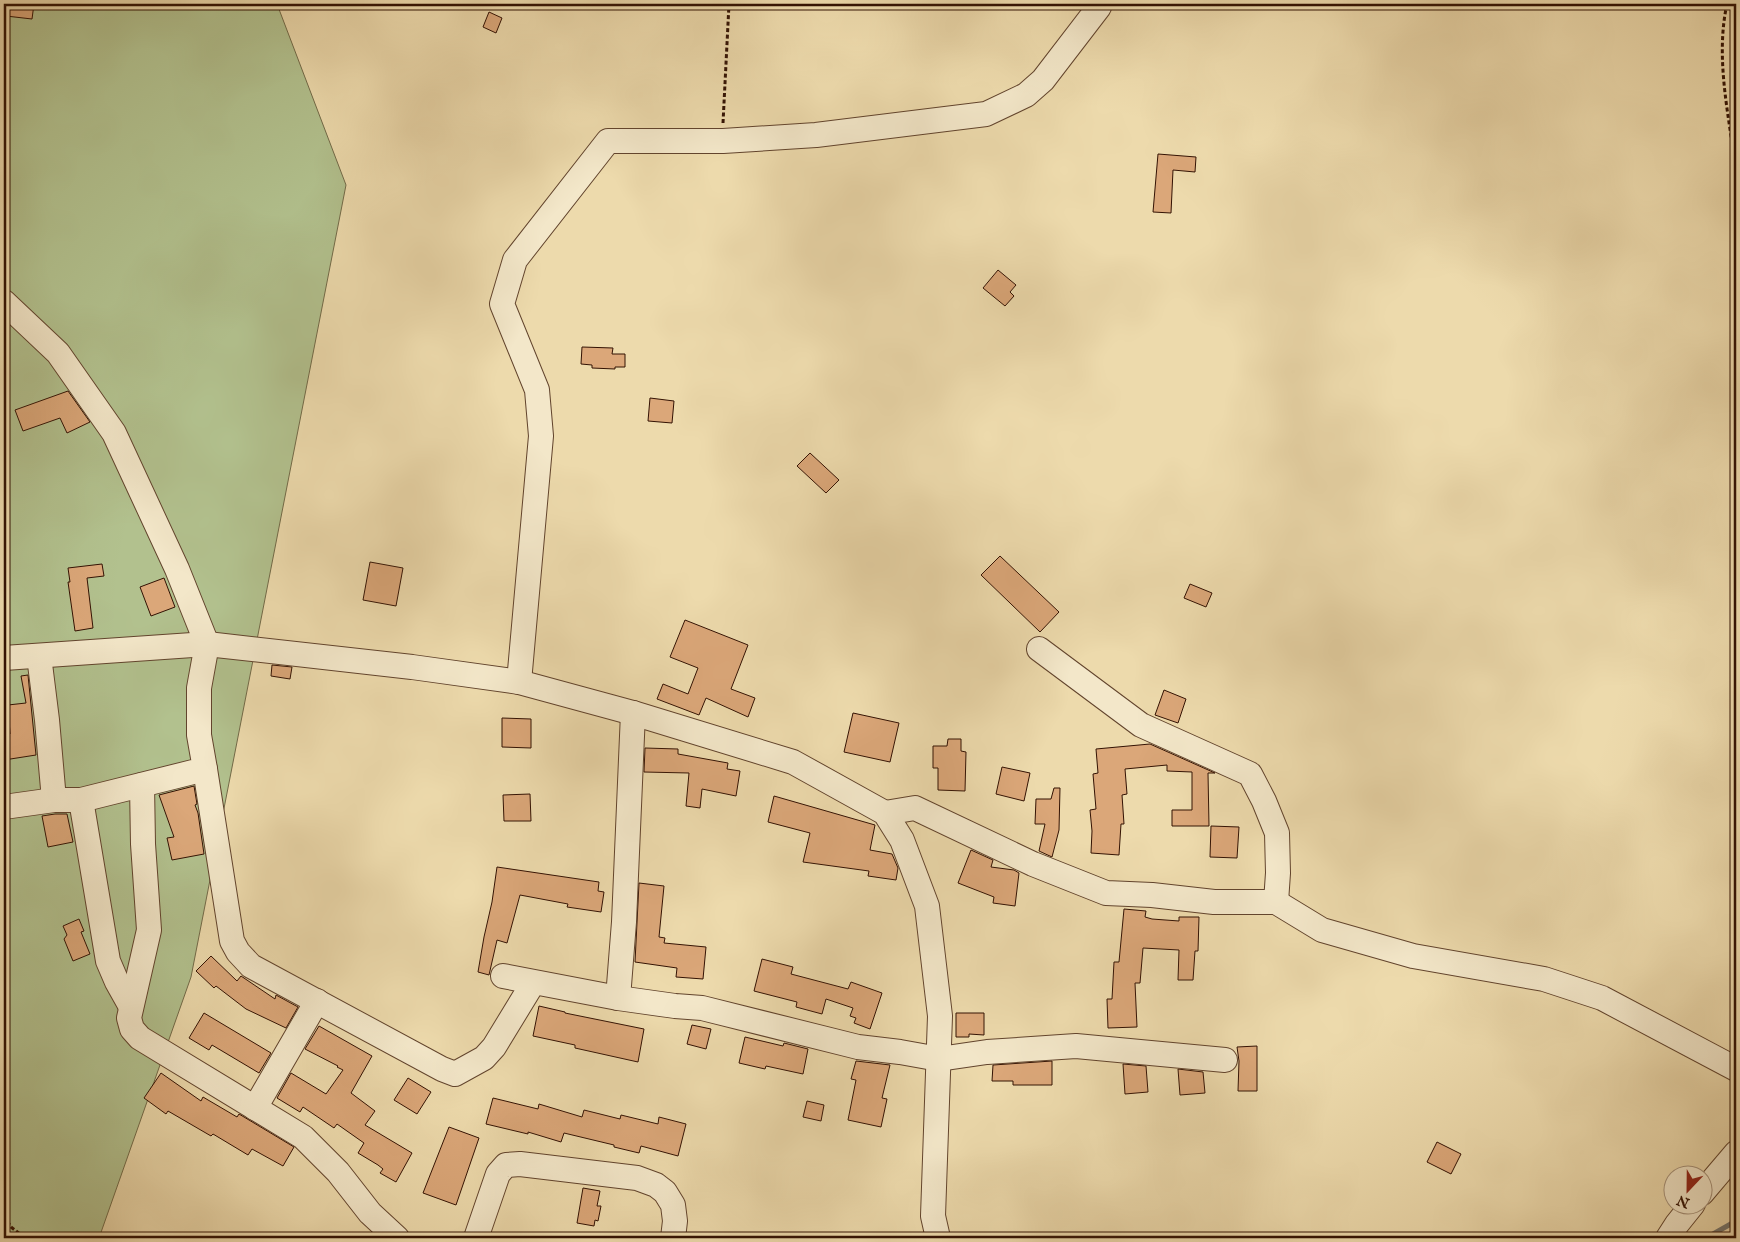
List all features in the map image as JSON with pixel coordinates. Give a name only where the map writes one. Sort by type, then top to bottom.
[{"type":"street","points":[[519,682],[541,436],[537,390],[502,304],[515,260],[608,140],[723,141],[816,135],[986,114],[1026,95],[1043,80],[1099,7],[1099,4]]},
{"type":"street","points":[[4,302],[58,353],[114,433],[177,569],[207,644],[199,688],[199,734],[232,941],[238,952],[251,966],[442,1069],[455,1074],[484,1058],[494,1047],[533,983]]},
{"type":"street","points":[[4,658],[207,644],[412,667],[519,682],[633,713],[793,762],[885,812],[902,840],[927,906],[940,1016],[933,1216],[938,1238]]},
{"type":"street","points":[[1039,649],[1141,725],[1250,774],[1277,833],[1278,873],[1276,902]]},
{"type":"street","points":[[39,656],[54,800]]},
{"type":"street","points":[[618,998],[624,922],[633,713]]},
{"type":"street","points":[[4,807],[54,800],[82,800],[205,769]]},
{"type":"street","points":[[142,785],[148,930],[129,1018],[132,1029],[140,1038],[303,1137],[338,1172],[370,1213],[396,1238]]},
{"type":"street","points":[[82,800],[108,961],[131,1007]]},
{"type":"street","points":[[885,812],[915,808],[1033,864],[1106,893],[1152,895],[1214,902],[1276,902],[1322,930],[1413,956],[1544,978],[1602,998],[1736,1069]]},
{"type":"street","points":[[503,976],[618,998],[702,1008],[858,1047],[939,1059],[987,1052],[1076,1046],[1225,1060]]},
{"type":"street","points":[[255,1108],[316,1001]]},
{"type":"street","points":[[1712,1182],[1736,1153]]},
{"type":"street","points":[[476,1238],[498,1174],[506,1166],[520,1164],[638,1178],[656,1185],[665,1192],[673,1205],[675,1221],[673,1238]]},
{"type":"street","points":[[1668,1238],[1685,1214]]},
{"type":"path","points":[[723,141],[729,4]]},
{"type":"path","points":[[1726,4],[1722,23],[1723,73],[1736,170]]},
{"type":"path","points":[[4,1216],[12,1227],[25,1238]]},
{"type":"green space","points":[[4,4],[277,4],[346,185],[191,977],[99,1238],[4,1238]]},
{"type":"building","points":[[7,4],[34,4],[32,19],[6,16]]},
{"type":"building","points":[[489,12],[502,18],[496,33],[483,27]]},
{"type":"building","points":[[1158,154],[1196,157],[1195,172],[1173,170],[1171,213],[1153,212]]},
{"type":"building","points":[[998,270],[1016,285],[1010,292],[1014,296],[1005,306],[983,288]]},
{"type":"building","points":[[582,347],[613,348],[612,354],[625,354],[625,367],[615,367],[615,369],[592,368],[592,365],[581,364]]},
{"type":"building","points":[[68,391],[90,422],[67,433],[60,418],[23,431],[15,410]]},
{"type":"building","points":[[650,398],[674,401],[672,423],[648,421]]},
{"type":"building","points":[[810,453],[839,480],[826,493],[797,466]]},
{"type":"building","points":[[1000,556],[1059,612],[1040,632],[981,575]]},
{"type":"building","points":[[370,562],[403,568],[396,606],[363,600]]},
{"type":"building","points":[[102,564],[104,576],[87,578],[93,628],[75,631],[68,582],[70,582],[68,568]]},
{"type":"building","points":[[164,578],[175,607],[151,616],[140,587]]},
{"type":"building","points":[[1190,584],[1212,593],[1206,607],[1184,598]]},
{"type":"building","points":[[685,620],[748,645],[731,689],[755,698],[748,717],[706,698],[699,715],[657,699],[663,684],[688,694],[698,668],[670,657]]},
{"type":"building","points":[[272,665],[292,667],[290,679],[271,676]]},
{"type":"building","points":[[28,675],[36,755],[4,760],[4,735],[10,734],[8,705],[26,703],[21,676]]},
{"type":"building","points":[[1164,690],[1186,699],[1178,723],[1155,715]]},
{"type":"building","points":[[853,713],[899,723],[890,762],[844,752]]},
{"type":"building","points":[[502,718],[531,719],[531,748],[502,747]]},
{"type":"building","points":[[948,739],[961,739],[961,751],[966,752],[965,791],[938,790],[938,768],[933,768],[933,746],[947,746]]},
{"type":"building","points":[[1150,744],[1215,773],[1208,773],[1209,826],[1172,826],[1172,810],[1192,810],[1192,772],[1167,771],[1167,765],[1125,769],[1127,794],[1122,795],[1124,824],[1121,824],[1119,855],[1091,853],[1092,831],[1090,810],[1096,809],[1093,774],[1098,773],[1096,749]]},
{"type":"building","points":[[645,748],[678,749],[678,754],[728,763],[727,769],[740,771],[736,796],[702,789],[700,808],[686,806],[689,773],[644,772]]},
{"type":"building","points":[[1002,767],[1030,773],[1024,801],[996,794]]},
{"type":"building","points":[[194,786],[197,804],[195,805],[198,813],[204,854],[172,860],[167,838],[174,837],[159,795]]},
{"type":"building","points":[[1054,788],[1060,788],[1059,830],[1052,857],[1039,851],[1045,824],[1035,824],[1036,799],[1051,799]]},
{"type":"building","points":[[530,794],[531,821],[504,821],[503,795]]},
{"type":"building","points":[[774,796],[875,825],[870,850],[892,854],[898,868],[896,880],[868,876],[869,871],[803,862],[810,833],[768,822]]},
{"type":"building","points":[[67,814],[73,842],[48,847],[42,816]]},
{"type":"building","points":[[1211,826],[1239,827],[1237,858],[1210,857]]},
{"type":"building","points":[[971,850],[993,860],[991,867],[1014,870],[1019,873],[1015,906],[993,903],[994,897],[958,883]]},
{"type":"building","points":[[497,867],[599,882],[598,891],[604,892],[601,912],[567,907],[568,904],[520,895],[507,943],[497,940],[489,975],[478,972]]},
{"type":"building","points":[[639,883],[664,886],[659,937],[665,938],[664,943],[706,947],[703,979],[676,977],[677,968],[635,962]]},
{"type":"building","points":[[1124,909],[1146,911],[1145,917],[1152,919],[1179,921],[1179,917],[1199,917],[1198,951],[1195,951],[1193,980],[1178,980],[1179,950],[1143,948],[1140,983],[1135,983],[1137,1027],[1108,1028],[1107,999],[1112,999],[1114,962],[1119,962]]},
{"type":"building","points":[[79,919],[84,931],[81,932],[90,954],[73,961],[64,939],[67,935],[63,926]]},
{"type":"building","points":[[211,956],[237,981],[241,976],[275,999],[276,995],[298,1007],[286,1028],[246,1009],[216,986],[214,988],[196,971]]},
{"type":"building","points":[[762,959],[793,967],[791,974],[848,989],[851,982],[882,993],[870,1029],[854,1023],[856,1018],[850,1016],[853,1008],[826,999],[822,1014],[796,1007],[797,1002],[754,991]]},
{"type":"building","points":[[539,1006],[644,1029],[638,1062],[575,1048],[575,1045],[533,1036]]},
{"type":"building","points":[[204,1013],[271,1053],[259,1073],[212,1045],[209,1050],[189,1038]]},
{"type":"building","points":[[956,1013],[984,1013],[984,1035],[969,1034],[969,1037],[956,1037]]},
{"type":"building","points":[[692,1025],[711,1029],[706,1049],[687,1044]]},
{"type":"building","points":[[319,1026],[372,1056],[351,1093],[375,1111],[365,1125],[412,1153],[396,1182],[380,1173],[383,1169],[378,1165],[358,1153],[364,1143],[337,1124],[334,1128],[303,1107],[300,1112],[277,1098],[291,1073],[326,1094],[343,1070],[305,1049]]},
{"type":"building","points":[[745,1037],[783,1046],[784,1043],[808,1049],[803,1074],[766,1066],[765,1069],[739,1063]]},
{"type":"building","points":[[1257,1046],[1257,1091],[1238,1091],[1239,1061],[1237,1047]]},
{"type":"building","points":[[856,1061],[890,1065],[882,1098],[887,1099],[881,1127],[848,1120],[856,1080],[851,1079]]},
{"type":"building","points":[[1052,1061],[1052,1085],[1013,1085],[1013,1081],[992,1081],[993,1065]]},
{"type":"building","points":[[1123,1064],[1146,1066],[1148,1092],[1125,1094]]},
{"type":"building","points":[[1178,1069],[1203,1072],[1205,1093],[1180,1095]]},
{"type":"building","points":[[161,1073],[201,1101],[203,1097],[237,1117],[239,1114],[294,1147],[283,1166],[252,1149],[248,1155],[213,1134],[211,1136],[168,1111],[166,1114],[144,1098]]},
{"type":"building","points":[[408,1078],[431,1092],[417,1114],[394,1100]]},
{"type":"building","points":[[493,1098],[538,1109],[539,1104],[582,1117],[584,1110],[620,1119],[621,1115],[658,1124],[659,1117],[686,1124],[678,1156],[641,1146],[639,1153],[564,1133],[561,1142],[528,1132],[528,1134],[486,1124]]},
{"type":"building","points":[[807,1101],[824,1105],[821,1121],[803,1117]]},
{"type":"building","points":[[449,1127],[479,1138],[456,1205],[423,1193]]},
{"type":"building","points":[[1437,1142],[1461,1154],[1451,1174],[1427,1162]]},
{"type":"building","points":[[583,1188],[600,1191],[597,1206],[601,1206],[598,1221],[595,1220],[594,1226],[577,1223]]},
{"type":"waterway","points":[[1706,1238],[1736,1221]]}]
